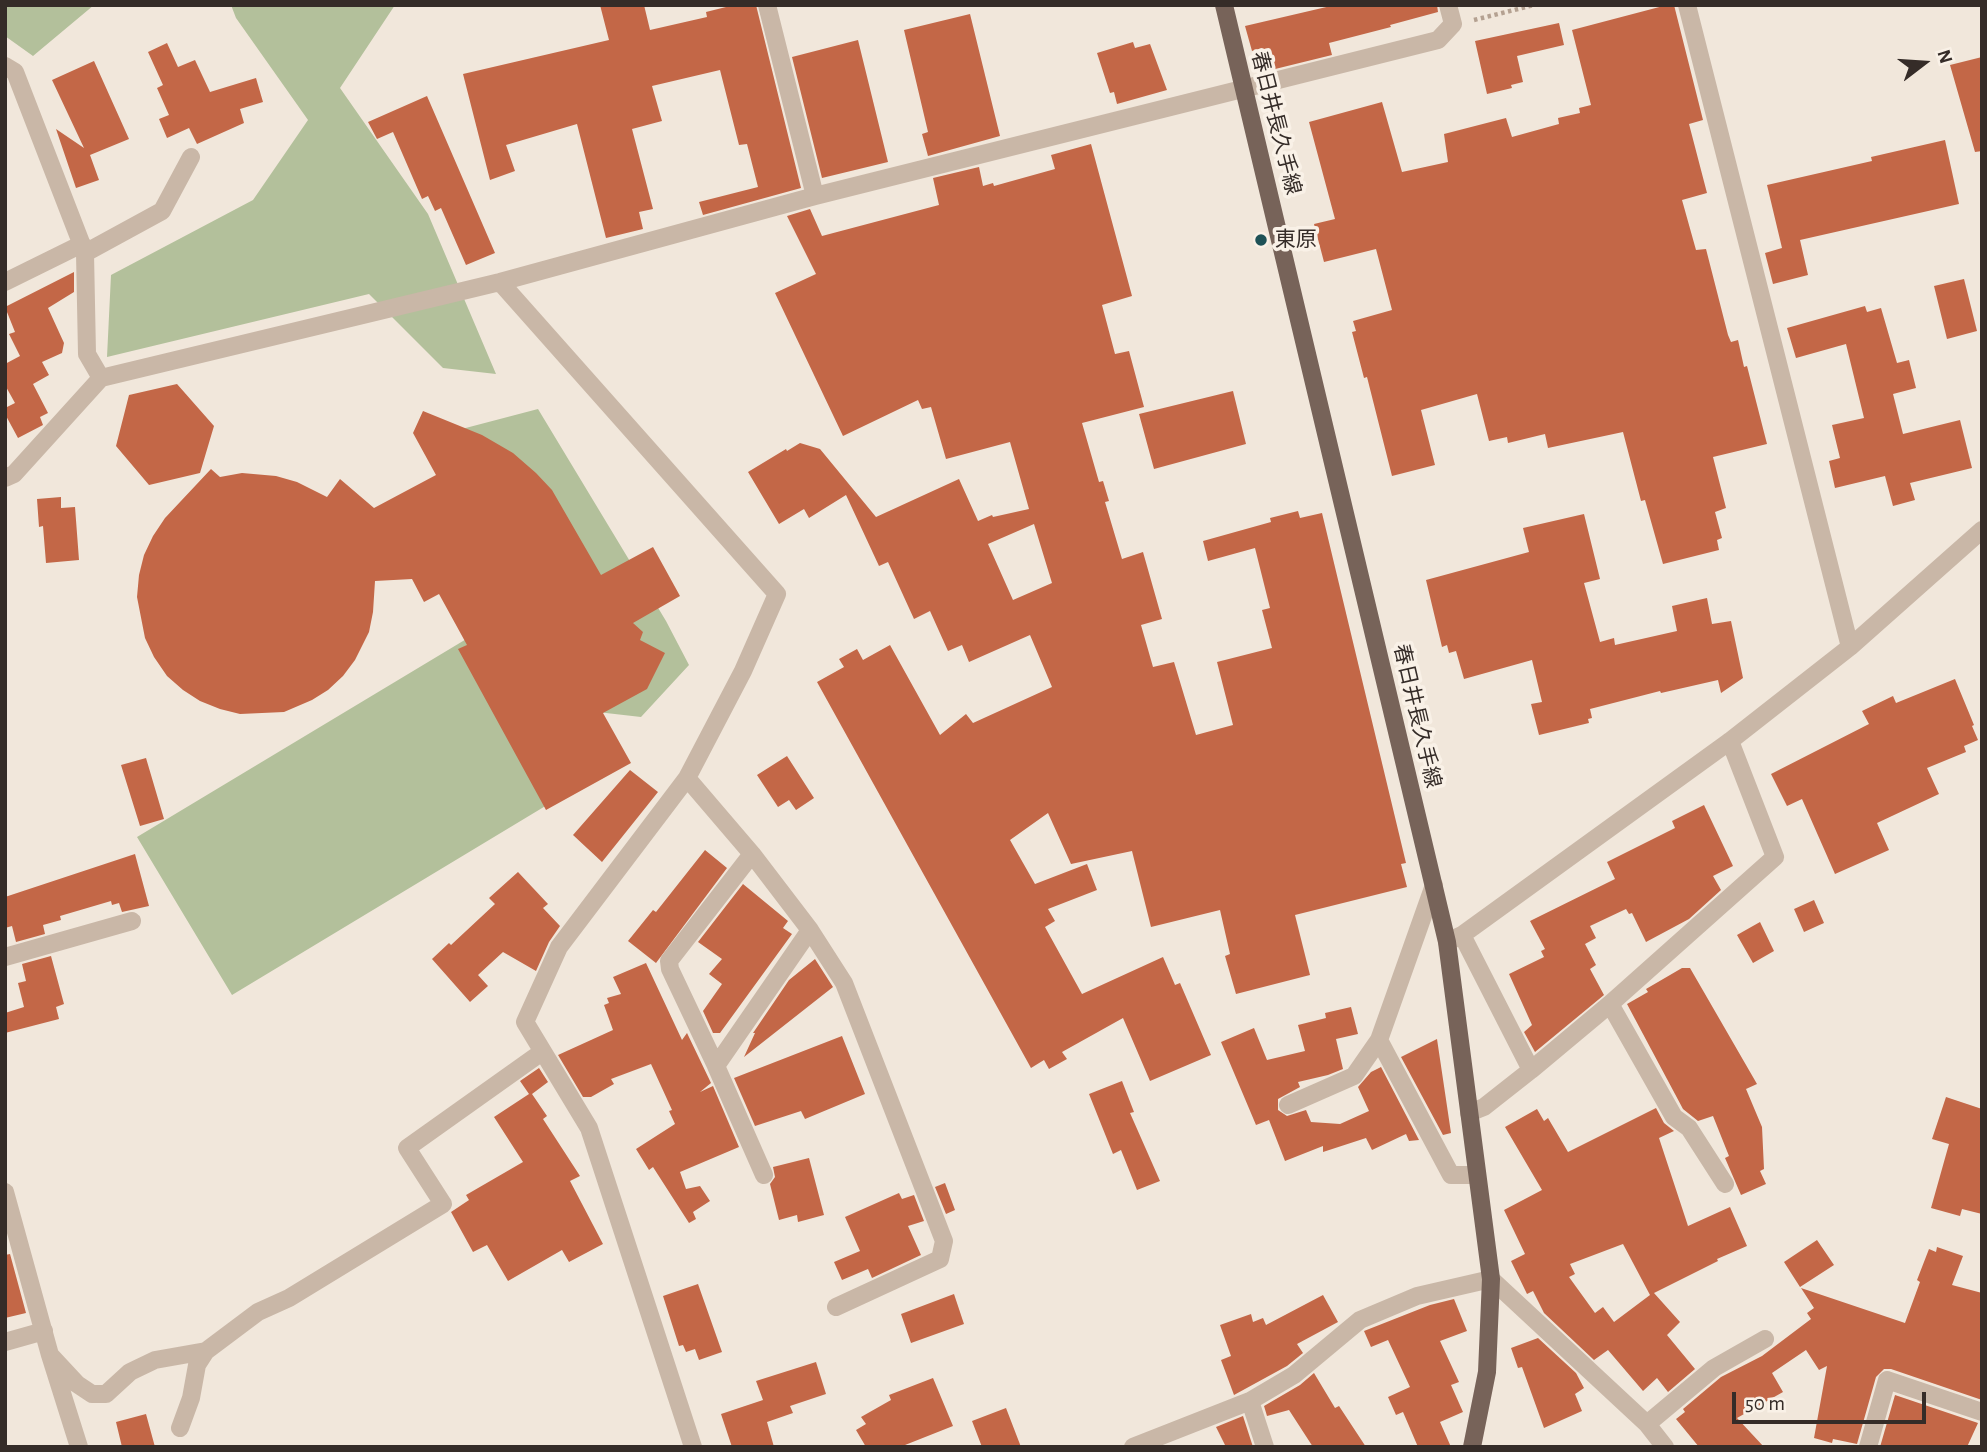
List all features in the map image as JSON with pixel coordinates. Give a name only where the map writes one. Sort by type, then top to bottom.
[{"type":"main road","name":"春日井長久手線","points":[[1224,5],[1434,885],[1454,939],[1469,1114],[1491,1279],[1487,1372],[1472,1447]]},
{"type":"street","points":[[767,5],[815,196]]},
{"type":"street","points":[[5,478],[14,474],[101,378],[500,282],[815,196],[1438,40],[1453,24],[1448,5]]},
{"type":"street","points":[[1687,5],[1850,648]]},
{"type":"street","points":[[5,65],[15,72],[84,249],[87,354],[101,378]]},
{"type":"street","points":[[5,282],[84,249],[162,211],[191,157]]},
{"type":"street","points":[[500,282],[777,594],[743,671],[687,778],[559,947],[525,1022],[589,1128],[693,1447]]},
{"type":"street","points":[[1531,1070],[1454,939],[1730,741],[1850,648],[1982,530]]},
{"type":"street","points":[[1469,1114],[1484,1107],[1531,1070],[1775,857],[1730,741]]},
{"type":"street","points":[[687,778],[810,930],[844,983],[944,1241],[940,1259],[836,1307]]},
{"type":"street","points":[[752,855],[669,961],[670,969],[764,1175]]},
{"type":"street","points":[[1287,1105],[1353,1076],[1379,1040],[1434,885]]},
{"type":"street","points":[[5,957],[132,921]]},
{"type":"street","points":[[716,1066],[810,930]]},
{"type":"street","points":[[1610,1003],[1674,1117],[1689,1128],[1725,1184]]},
{"type":"street","points":[[1379,1040],[1451,1175],[1477,1175]]},
{"type":"street","points":[[180,1428],[191,1398],[197,1365],[206,1351],[258,1312],[289,1298],[443,1205],[407,1148],[542,1052]]},
{"type":"street","points":[[5,1192],[50,1355],[79,1447]]},
{"type":"street","points":[[1133,1447],[1250,1401],[1294,1375],[1360,1320],[1417,1296],[1491,1279],[1647,1424],[1665,1447]]},
{"type":"street","points":[[5,1342],[44,1331]]},
{"type":"street","points":[[1647,1424],[1714,1368],[1765,1339]]},
{"type":"street","points":[[50,1355],[77,1384],[92,1394],[106,1394],[130,1372],[155,1360],[206,1351]]},
{"type":"street","points":[[1868,1447],[1887,1380],[1982,1412]]},
{"type":"street","points":[[1250,1401],[1265,1447]]},
{"type":"path","points":[[1453,24],[1534,5]]},
{"type":"green space","points":[[5,5],[94,5],[33,56],[5,36]]},
{"type":"green space","points":[[231,5],[395,5],[340,88],[428,214],[496,374],[443,368],[369,294],[107,357],[111,275],[253,200],[308,120],[236,18]]},
{"type":"green space","points":[[538,409],[666,621],[689,665],[641,717],[571,709],[458,430]]},
{"type":"green space","points":[[468,638],[562,796],[232,995],[137,837]]},
{"type":"building","points":[[600,5],[644,5],[650,30],[707,17],[706,12],[734,5],[756,5],[801,188],[703,215],[699,202],[758,187],[747,144],[739,145],[720,70],[652,86],[662,121],[632,129],[653,209],[639,212],[643,229],[606,238],[577,124],[506,145],[515,171],[490,180],[463,74],[609,40]]},
{"type":"building","points":[[1335,5],[1437,5],[1438,12],[1329,43],[1332,55],[1267,71],[1262,48],[1252,51],[1245,26]]},
{"type":"building","points":[[1674,5],[1703,120],[1689,124],[1707,193],[1682,200],[1696,250],[1706,249],[1728,335],[1731,342],[1738,340],[1767,444],[1713,457],[1726,508],[1715,512],[1722,538],[1717,540],[1719,550],[1663,564],[1645,500],[1641,501],[1623,432],[1548,448],[1545,434],[1508,443],[1507,437],[1489,441],[1477,394],[1421,410],[1435,465],[1392,476],[1367,377],[1364,378],[1352,332],[1356,331],[1353,321],[1392,310],[1376,249],[1324,262],[1314,224],[1335,219],[1309,122],[1382,102],[1402,172],[1448,162],[1444,134],[1506,118],[1512,137],[1559,124],[1558,118],[1580,113],[1579,108],[1591,105],[1572,30]]},
{"type":"building","points":[[970,14],[1000,136],[928,156],[922,134],[928,132],[904,30]]},
{"type":"building","points":[[1559,23],[1564,45],[1517,56],[1523,82],[1511,85],[1512,88],[1487,94],[1475,41]]},
{"type":"building","points":[[858,40],[888,162],[822,178],[792,57]]},
{"type":"building","points":[[1133,42],[1135,48],[1150,44],[1167,90],[1117,104],[1114,92],[1110,93],[1097,53]]},
{"type":"building","points":[[167,43],[178,67],[195,60],[210,92],[256,78],[263,102],[240,109],[244,123],[197,144],[189,128],[167,138],[159,119],[169,115],[157,88],[163,85],[148,52]]},
{"type":"building","points":[[1982,57],[1982,151],[1975,152],[1950,65]]},
{"type":"building","points":[[94,61],[129,139],[90,155],[99,180],[76,188],[56,129],[84,148],[52,80]]},
{"type":"building","points":[[427,96],[495,253],[466,265],[441,208],[435,211],[428,196],[422,199],[393,132],[377,139],[368,122]]},
{"type":"building","points":[[1945,140],[1959,204],[1800,240],[1808,275],[1773,284],[1765,253],[1782,248],[1767,185],[1872,161],[1871,157]]},
{"type":"building","points":[[1091,144],[1132,296],[1102,305],[1115,354],[1129,351],[1144,407],[1082,423],[1099,482],[1103,481],[1109,501],[1105,502],[1122,559],[1143,552],[1162,619],[1141,625],[1153,667],[1174,662],[1196,735],[1233,725],[1217,662],[1272,648],[1262,610],[1270,608],[1255,548],[1208,561],[1203,541],[1271,522],[1270,518],[1298,511],[1300,518],[1322,513],[1406,863],[1401,864],[1407,887],[1295,915],[1310,975],[1236,994],[1225,956],[1230,954],[1220,910],[1151,927],[1132,851],[1071,864],[1048,813],[1010,840],[1035,884],[1087,864],[1097,890],[1048,909],[1055,921],[1045,927],[1082,994],[1163,957],[1175,985],[1180,983],[1211,1055],[1150,1081],[1123,1018],[1062,1052],[1067,1059],[1049,1069],[1044,1060],[1031,1068],[817,682],[844,667],[839,659],[857,649],[863,660],[890,645],[940,735],[966,714],[973,723],[1052,687],[1030,635],[969,662],[962,645],[948,651],[930,611],[914,619],[888,562],[879,566],[846,495],[809,518],[804,509],[779,524],[748,472],[800,443],[820,449],[876,517],[959,479],[978,521],[992,515],[993,517],[1029,509],[1010,442],[946,459],[931,407],[922,409],[918,400],[843,436],[775,293],[816,274],[787,216],[810,209],[822,236],[939,205],[933,178],[979,167],[983,186],[993,183],[994,186],[1055,169],[1051,155]],"holes":[[[1034,524],[1052,583],[1013,600],[988,544]]]},
{"type":"building","points":[[74,272],[74,292],[48,308],[64,343],[62,353],[42,362],[49,375],[33,384],[48,413],[40,417],[43,425],[18,438],[5,414],[5,408],[15,403],[5,385],[5,364],[20,356],[9,334],[15,332],[5,307]]},
{"type":"building","points":[[1964,279],[1977,331],[1947,339],[1934,286]]},
{"type":"building","points":[[1865,306],[1867,312],[1881,308],[1897,363],[1909,360],[1916,388],[1893,394],[1903,434],[1960,420],[1972,468],[1910,483],[1915,500],[1893,506],[1885,476],[1835,488],[1829,461],[1840,458],[1832,425],[1864,418],[1846,344],[1796,358],[1787,328]]},
{"type":"building","points":[[177,384],[214,426],[200,473],[149,485],[116,446],[129,395]]},
{"type":"building","points":[[1233,391],[1246,444],[1154,469],[1139,414]]},
{"type":"building","points":[[423,411],[482,435],[513,453],[536,473],[552,490],[601,575],[653,547],[680,596],[633,623],[643,632],[640,640],[665,653],[647,689],[603,713],[631,763],[546,810],[458,649],[467,645],[439,594],[424,602],[412,579],[375,581],[369,632],[355,660],[328,690],[284,712],[240,714],[200,701],[167,676],[145,638],[137,597],[144,555],[165,518],[211,469],[220,477],[242,473],[276,476],[297,482],[327,497],[340,479],[374,508],[436,475],[413,433]]},
{"type":"building","points":[[61,497],[61,508],[75,507],[79,560],[46,563],[43,526],[39,527],[37,499]]},
{"type":"building","points":[[1584,514],[1600,579],[1584,583],[1600,642],[1614,638],[1615,645],[1677,631],[1672,606],[1707,598],[1712,624],[1731,621],[1743,678],[1721,693],[1718,680],[1590,709],[1592,718],[1588,719],[1589,723],[1539,735],[1531,704],[1542,702],[1532,660],[1464,679],[1456,651],[1449,653],[1447,645],[1442,647],[1426,580],[1529,552],[1523,528]]},
{"type":"building","points":[[1955,679],[1978,740],[1964,746],[1966,752],[1927,768],[1939,794],[1877,823],[1889,850],[1835,874],[1802,799],[1787,806],[1771,774],[1869,724],[1862,711],[1893,696],[1896,703]]},
{"type":"building","points":[[787,756],[814,798],[796,810],[789,800],[778,807],[757,775]]},
{"type":"building","points":[[146,758],[164,819],[140,826],[121,765]]},
{"type":"building","points":[[630,770],[658,792],[602,862],[573,835]]},
{"type":"building","points":[[1704,805],[1733,866],[1713,876],[1721,890],[1689,919],[1646,942],[1632,913],[1629,914],[1626,909],[1590,926],[1596,938],[1585,944],[1596,965],[1590,969],[1604,995],[1535,1052],[1524,1032],[1532,1025],[1509,974],[1544,957],[1541,951],[1545,949],[1530,921],[1615,879],[1607,862],[1675,828],[1672,821]]},
{"type":"building","points":[[705,850],[727,868],[656,963],[628,941],[653,910],[656,912]]},
{"type":"building","points":[[135,854],[149,906],[122,912],[119,903],[112,905],[111,901],[60,916],[61,920],[43,925],[45,934],[16,942],[12,926],[5,928],[5,897]]},
{"type":"building","points":[[518,872],[548,904],[543,908],[560,926],[549,942],[536,971],[503,952],[478,975],[488,986],[470,1002],[432,959],[495,904],[489,898]]},
{"type":"building","points":[[743,884],[788,921],[783,928],[792,934],[720,1033],[713,1033],[703,1011],[722,984],[709,974],[722,959],[698,942]]},
{"type":"building","points":[[1814,900],[1824,923],[1804,932],[1794,909]]},
{"type":"building","points":[[1760,922],[1774,951],[1753,963],[1737,935]]},
{"type":"building","points":[[51,956],[64,1004],[56,1007],[59,1019],[5,1033],[5,1013],[24,1007],[18,983],[26,981],[22,964]]},
{"type":"building","points":[[815,959],[833,987],[744,1057],[753,1033],[789,980]]},
{"type":"building","points":[[646,963],[682,1040],[687,1033],[711,1083],[700,1092],[713,1086],[739,1147],[680,1172],[686,1189],[700,1186],[710,1201],[693,1212],[696,1219],[689,1223],[653,1167],[649,1170],[636,1149],[675,1124],[669,1111],[672,1110],[651,1064],[611,1079],[614,1084],[591,1097],[583,1097],[558,1055],[613,1030],[604,1005],[609,1003],[607,998],[621,994],[613,977]]},
{"type":"building","points":[[1682,968],[1690,968],[1757,1084],[1746,1089],[1762,1127],[1764,1169],[1760,1171],[1766,1184],[1741,1195],[1725,1158],[1729,1156],[1713,1116],[1698,1121],[1683,1109],[1627,1004],[1648,992],[1646,989]]},
{"type":"building","points":[[1351,1007],[1358,1034],[1336,1039],[1343,1069],[1298,1082],[1300,1087],[1278,1099],[1278,1110],[1287,1116],[1306,1110],[1311,1122],[1340,1124],[1369,1111],[1358,1087],[1371,1072],[1381,1067],[1419,1140],[1409,1141],[1406,1134],[1372,1150],[1366,1138],[1323,1152],[1323,1146],[1285,1161],[1269,1120],[1256,1125],[1221,1042],[1254,1028],[1267,1060],[1305,1051],[1298,1025],[1326,1018],[1325,1013]]},
{"type":"building","points":[[842,1036],[865,1094],[805,1119],[801,1111],[755,1126],[734,1078]]},
{"type":"building","points":[[1437,1039],[1451,1133],[1443,1135],[1401,1057]]},
{"type":"building","points":[[539,1068],[548,1082],[532,1094],[547,1116],[543,1119],[580,1176],[570,1181],[603,1244],[569,1262],[562,1250],[508,1281],[487,1245],[473,1252],[451,1212],[469,1200],[466,1195],[523,1162],[494,1117],[529,1094],[520,1081]]},
{"type":"building","points":[[1122,1081],[1134,1112],[1130,1113],[1160,1181],[1137,1190],[1121,1150],[1113,1154],[1089,1094]]},
{"type":"building","points":[[1946,1097],[1982,1109],[1982,1214],[1962,1209],[1960,1216],[1931,1208],[1949,1144],[1932,1139]]},
{"type":"building","points":[[1656,1108],[1664,1123],[1674,1131],[1659,1138],[1688,1226],[1730,1207],[1747,1246],[1654,1293],[1680,1322],[1667,1335],[1695,1369],[1668,1392],[1657,1378],[1643,1391],[1608,1350],[1594,1360],[1544,1313],[1533,1291],[1527,1294],[1511,1261],[1525,1254],[1504,1210],[1542,1190],[1505,1127],[1537,1109],[1544,1121],[1548,1118],[1568,1152]],"holes":[[[1623,1244],[1650,1295],[1614,1322],[1603,1307],[1595,1313],[1569,1277],[1575,1274],[1570,1264]]]},
{"type":"building","points":[[809,1158],[824,1215],[798,1222],[797,1215],[779,1220],[770,1184],[775,1177],[773,1167]]},
{"type":"building","points":[[945,1183],[955,1210],[946,1214],[935,1187]]},
{"type":"building","points":[[899,1193],[902,1199],[914,1195],[924,1221],[908,1226],[921,1255],[872,1278],[868,1269],[842,1280],[834,1262],[860,1251],[845,1217]]},
{"type":"building","points":[[1817,1240],[1834,1265],[1800,1287],[1784,1262]]},
{"type":"building","points":[[1937,1247],[1963,1256],[1952,1285],[1982,1293],[1982,1400],[1891,1369],[1884,1369],[1876,1377],[1857,1444],[1833,1439],[1832,1443],[1814,1438],[1827,1366],[1819,1370],[1806,1350],[1772,1373],[1783,1392],[1737,1418],[1764,1447],[1699,1447],[1676,1419],[1685,1412],[1683,1409],[1721,1377],[1762,1356],[1811,1319],[1807,1313],[1814,1308],[1801,1288],[1905,1323],[1929,1249],[1936,1252]]},
{"type":"building","points":[[10,1254],[26,1313],[5,1318],[5,1255]]},
{"type":"building","points":[[698,1284],[722,1352],[699,1360],[695,1349],[686,1352],[683,1345],[679,1346],[663,1296]]},
{"type":"building","points":[[954,1294],[964,1324],[911,1343],[901,1314]]},
{"type":"building","points":[[1323,1295],[1338,1322],[1297,1344],[1303,1353],[1287,1366],[1234,1395],[1221,1360],[1231,1356],[1220,1325],[1251,1314],[1253,1322],[1263,1318],[1266,1325]]},
{"type":"building","points":[[1454,1299],[1467,1331],[1440,1341],[1459,1382],[1451,1385],[1463,1412],[1440,1422],[1451,1447],[1418,1447],[1403,1412],[1396,1415],[1388,1397],[1410,1387],[1388,1340],[1371,1347],[1364,1331],[1430,1305]]},
{"type":"building","points":[[1538,1338],[1576,1373],[1584,1388],[1575,1394],[1582,1411],[1544,1428],[1522,1367],[1518,1368],[1511,1348]]},
{"type":"building","points":[[816,1362],[826,1394],[790,1406],[793,1413],[767,1422],[774,1447],[732,1447],[721,1414],[763,1400],[756,1381]]},
{"type":"building","points":[[1314,1373],[1335,1408],[1339,1406],[1366,1447],[1313,1447],[1289,1410],[1267,1416],[1264,1406],[1300,1385]]},
{"type":"building","points":[[933,1378],[953,1426],[900,1447],[866,1447],[856,1430],[866,1424],[861,1417],[891,1400],[889,1395]]},
{"type":"building","points":[[1895,1395],[1978,1423],[1967,1447],[1880,1447]]},
{"type":"building","points":[[1006,1408],[1021,1447],[982,1447],[972,1421]]},
{"type":"building","points":[[146,1414],[155,1447],[122,1447],[116,1422]]},
{"type":"building","points":[[1243,1416],[1253,1447],[1226,1447],[1216,1427]]},
{"type":"place","name":"東原","points":[[1261,240]]}]
